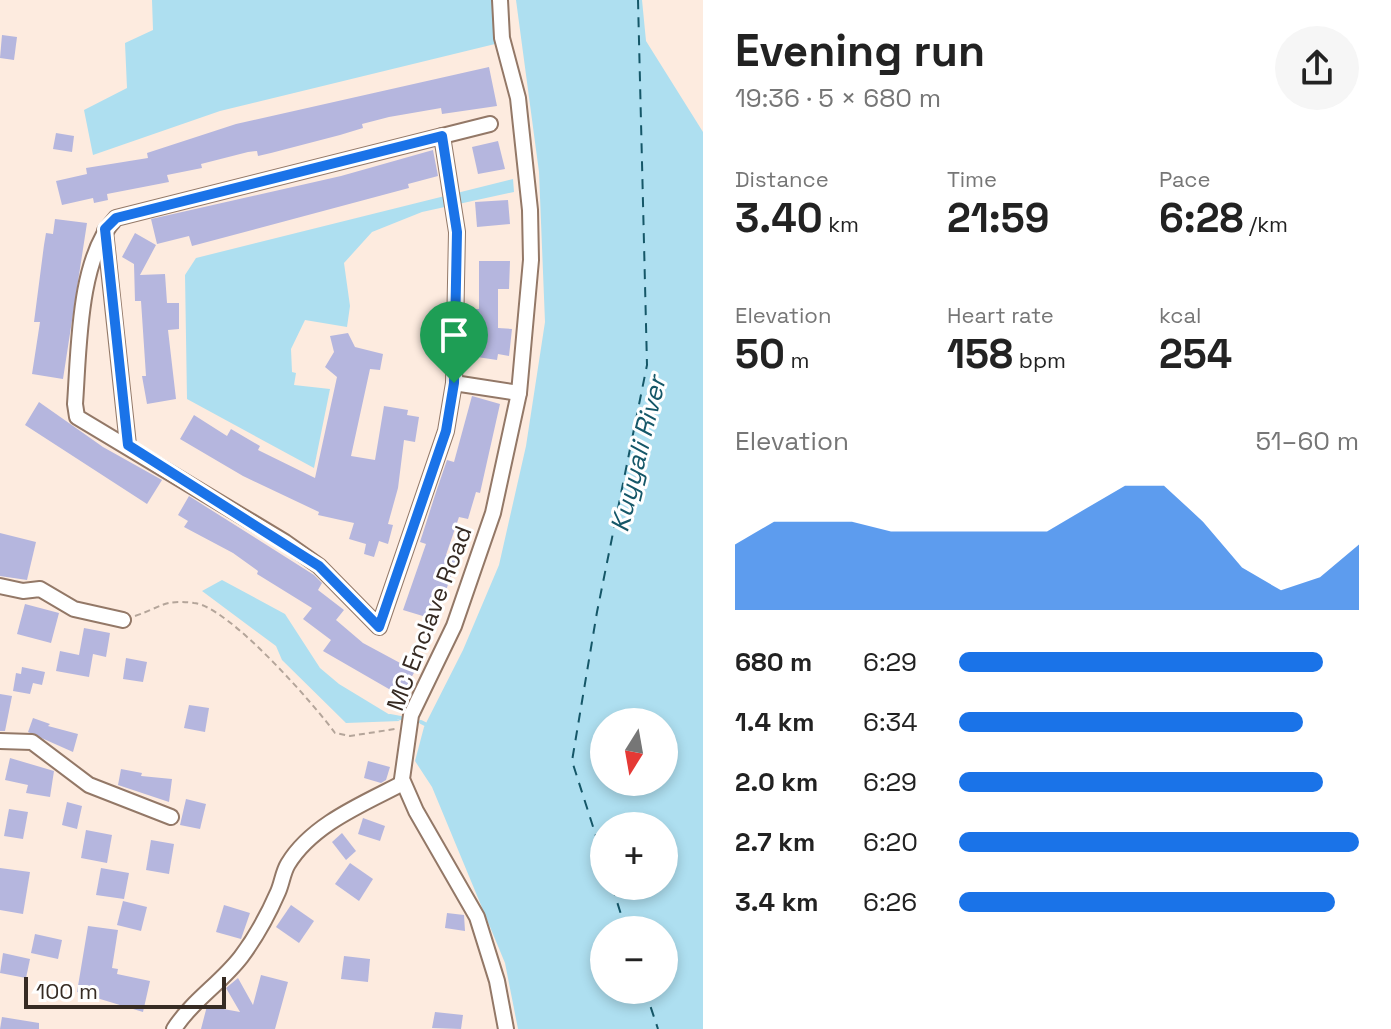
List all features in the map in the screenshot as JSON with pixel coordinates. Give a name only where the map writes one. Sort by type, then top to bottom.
[{"type":"street","name":"MC Enclave Road","points":[[403,781],[411,715],[454,626],[493,513],[519,393],[531,260],[530,210],[520,113],[502,38],[500,0]]},
{"type":"street","points":[[442,136],[457,232],[454,383],[446,431],[379,627],[319,566],[128,445],[77,417],[75,404],[83,315],[94,256],[105,229],[116,218],[442,136],[490,124]]},
{"type":"street","points":[[105,229],[128,445]]},
{"type":"street","points":[[454,383],[519,393]]},
{"type":"street","points":[[0,586],[23,591],[40,589],[74,609],[123,620]]},
{"type":"street","points":[[0,741],[32,742],[89,785],[171,817]]},
{"type":"street","points":[[174,1029],[183,1015],[238,960],[257,934],[295,854],[318,832],[403,781],[477,917],[497,981],[506,1029]]},
{"type":"path","points":[[123,620],[149,612],[163,602],[199,603],[264,652],[335,733],[350,736],[409,728]]},
{"type":"water","points":[[152,0],[493,0],[495,44],[220,111],[93,155],[84,110],[127,88],[125,43],[153,30]]},
{"type":"water","name":"Kuyyali River","points":[[516,0],[642,0],[646,41],[703,132],[703,1029],[518,1029],[505,963],[432,787],[415,761],[424,727],[463,650],[499,565],[526,446],[545,322],[539,172]]},
{"type":"water","points":[[513,179],[514,192],[422,212],[372,232],[344,263],[350,306],[347,327],[305,320],[291,349],[292,372],[296,373],[294,385],[330,389],[314,468],[187,399],[185,275],[196,258]]},
{"type":"water","points":[[222,580],[285,614],[320,668],[339,684],[400,721],[346,723],[282,660],[276,646],[202,591]]},
{"type":"building","points":[[2,35],[17,37],[14,60],[0,58]]},
{"type":"building","points":[[489,67],[497,106],[442,114],[441,108],[389,117],[362,124],[363,128],[271,153],[258,156],[257,151],[248,152],[201,164],[202,168],[167,175],[169,182],[107,194],[108,200],[94,203],[93,198],[62,205],[56,181],[87,174],[86,168],[148,158],[147,153],[236,124]]},
{"type":"building","points":[[56,133],[74,136],[72,152],[53,149]]},
{"type":"building","points":[[498,141],[505,169],[478,174],[472,147]]},
{"type":"building","points":[[433,150],[438,176],[408,184],[409,188],[192,246],[189,236],[157,244],[151,219],[341,176]]},
{"type":"building","points":[[508,200],[510,224],[477,227],[475,202]]},
{"type":"building","points":[[55,219],[87,223],[63,379],[32,374],[40,322],[34,322],[44,245],[46,233],[53,234]]},
{"type":"building","points":[[135,233],[156,245],[140,275],[165,274],[167,303],[179,303],[179,329],[168,330],[176,399],[147,404],[142,376],[146,376],[141,301],[135,301],[134,264],[122,257]]},
{"type":"building","points":[[479,261],[510,261],[509,289],[498,289],[498,328],[512,329],[509,356],[498,354],[497,360],[477,357],[482,322],[474,323],[474,309],[479,309]]},
{"type":"building","points":[[348,333],[355,347],[383,354],[380,370],[370,369],[351,456],[375,460],[384,406],[408,410],[407,415],[419,417],[415,442],[404,440],[398,488],[388,524],[393,525],[388,544],[379,541],[374,557],[364,554],[366,544],[349,539],[354,523],[318,515],[319,512],[243,476],[180,439],[194,415],[227,436],[231,429],[260,446],[258,450],[315,478],[337,377],[325,367],[334,352],[330,336]]},
{"type":"building","points":[[472,396],[500,404],[480,493],[476,492],[468,519],[459,517],[446,555],[457,558],[436,620],[403,610],[426,544],[420,542],[436,492],[447,460],[454,462]]},
{"type":"building","points":[[39,402],[103,447],[162,480],[147,504],[25,425]]},
{"type":"building","points":[[189,496],[314,575],[322,583],[318,590],[344,610],[336,620],[363,643],[415,671],[401,696],[323,651],[331,640],[303,619],[312,608],[257,574],[258,571],[233,553],[184,527],[188,521],[178,515]]},
{"type":"building","points":[[0,533],[36,542],[27,580],[0,576]]},
{"type":"building","points":[[25,604],[59,613],[51,643],[17,634]]},
{"type":"building","points":[[84,628],[110,633],[106,657],[93,654],[89,677],[56,671],[60,651],[79,655]]},
{"type":"building","points":[[126,658],[147,662],[143,682],[123,679]]},
{"type":"building","points":[[22,667],[45,672],[42,685],[33,683],[30,694],[13,691],[16,673],[21,674]]},
{"type":"building","points":[[0,694],[12,696],[5,731],[0,731]]},
{"type":"building","points":[[189,705],[209,708],[205,732],[184,728]]},
{"type":"building","points":[[33,718],[50,724],[48,726],[78,734],[73,752],[28,732]]},
{"type":"building","points":[[10,758],[54,771],[50,797],[26,793],[28,785],[5,780]]},
{"type":"building","points":[[368,761],[390,767],[386,780],[381,783],[364,778]]},
{"type":"building","points":[[121,769],[142,773],[141,776],[172,779],[169,802],[118,785]]},
{"type":"building","points":[[186,799],[206,804],[200,829],[180,825]]},
{"type":"building","points":[[67,802],[82,806],[77,829],[62,825]]},
{"type":"building","points":[[9,809],[28,812],[23,839],[4,836]]},
{"type":"building","points":[[363,818],[385,826],[380,841],[358,834]]},
{"type":"building","points":[[86,830],[112,835],[107,863],[81,858]]},
{"type":"building","points":[[342,833],[356,851],[346,860],[332,842]]},
{"type":"building","points":[[151,840],[174,844],[169,874],[146,870]]},
{"type":"building","points":[[350,863],[373,879],[359,901],[335,884]]},
{"type":"building","points":[[0,868],[30,872],[23,914],[0,910]]},
{"type":"building","points":[[101,868],[129,873],[124,899],[96,895]]},
{"type":"building","points":[[123,901],[147,907],[141,931],[117,925]]},
{"type":"building","points":[[224,905],[250,913],[241,939],[216,932]]},
{"type":"building","points":[[291,905],[314,921],[299,943],[276,927]]},
{"type":"building","points":[[447,913],[464,915],[465,931],[445,928]]},
{"type":"building","points":[[88,926],[118,930],[112,968],[118,969],[117,974],[150,981],[143,1012],[77,992]]},
{"type":"building","points":[[35,934],[62,940],[58,959],[31,953]]},
{"type":"building","points":[[3,953],[30,959],[26,978],[0,973]]},
{"type":"building","points":[[344,956],[370,959],[368,982],[341,979]]},
{"type":"building","points":[[261,975],[288,982],[275,1029],[201,1029],[207,1006],[240,1012],[226,988],[238,978],[253,1005]]},
{"type":"building","points":[[435,1012],[463,1015],[461,1029],[432,1028]]},
{"type":"building","points":[[2,1017],[39,1023],[39,1029],[0,1029]]},
{"type":"waterway","points":[[390,716],[406,719]]},
{"type":"waterway","points":[[421,722],[425,724]]},
{"type":"ferry route","points":[[590,817],[572,761],[597,612],[647,365],[638,0]]},
{"type":"ferry route","points":[[616,900],[622,916]]},
{"type":"ferry route","points":[[650,1004],[658,1029]]},
{"type":"route","points":[[442,136],[457,232],[454,383],[446,431],[379,627],[319,566],[128,445],[105,229],[116,218],[442,136]]}]
